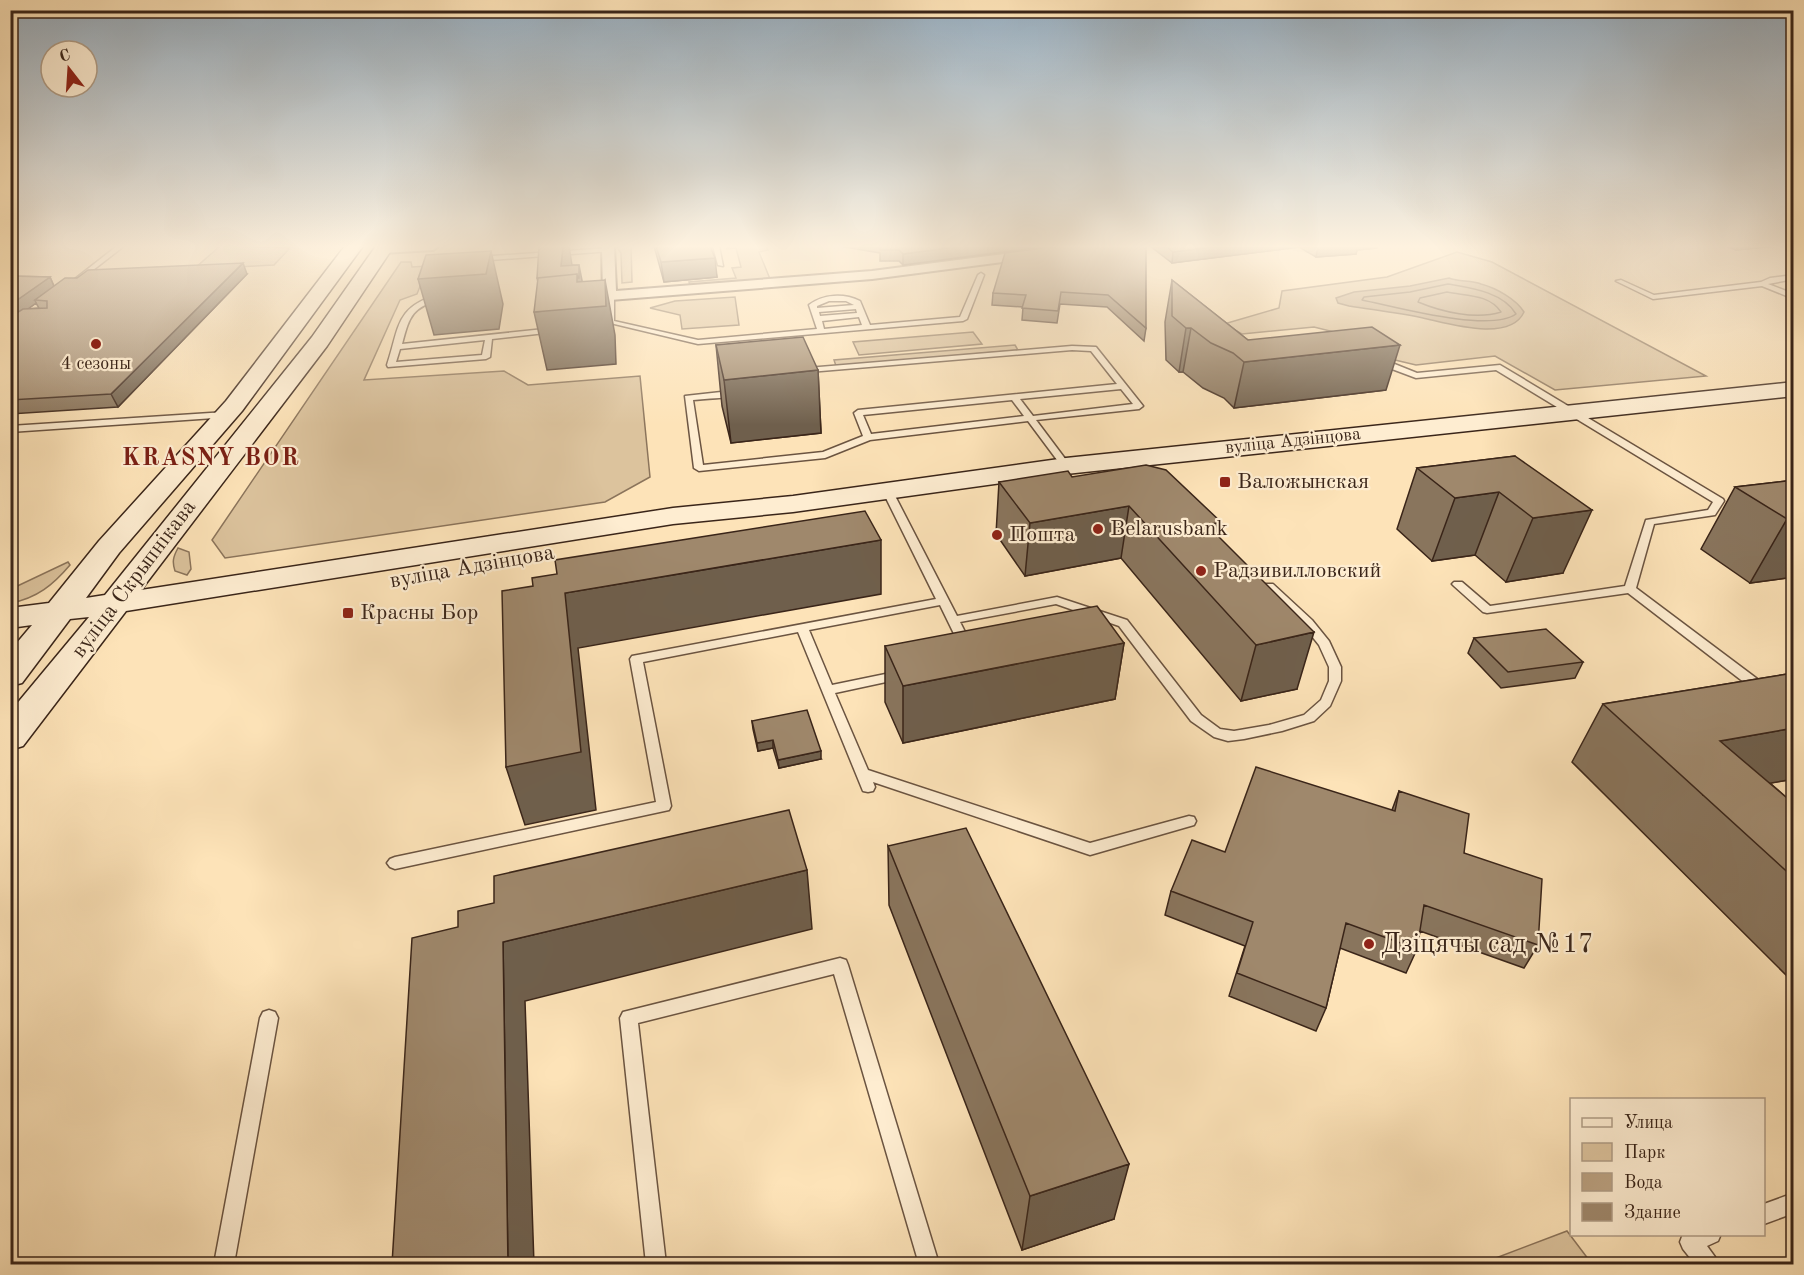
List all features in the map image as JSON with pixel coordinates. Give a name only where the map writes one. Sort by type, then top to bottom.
[{"type":"main road","name":"вуліца Скрыпнікава","points":[[10,675],[37,629],[226,415],[308,306]]},
{"type":"main road","name":"вуліца Скрыпнікава","points":[[10,737],[317,346],[344,306]]},
{"type":"main road","name":"вуліца Адзінцова","points":[[10,618],[37,629],[106,615],[353,587],[673,531],[793,504],[1066,466],[1794,388]]},
{"type":"lane","points":[[417,306],[408,312],[391,365],[486,357],[489,336]]},
{"type":"lane","points":[[610,306],[610,322]]},
{"type":"lane","points":[[813,306],[821,331]]},
{"type":"lane","points":[[857,306],[867,328]]},
{"type":"lane","points":[[601,324],[610,322],[698,342],[963,319],[969,306]]},
{"type":"lane","points":[[816,314],[862,315]]},
{"type":"lane","points":[[397,347],[559,329]]},
{"type":"lane","points":[[1072,348],[1093,349],[1139,406],[1030,418],[868,437],[825,455],[699,468],[688,398],[775,388],[799,380],[807,370],[1072,348]]},
{"type":"lane","points":[[1374,359],[1416,376],[1497,367],[1719,501],[1711,513],[1650,522],[1630,589]]},
{"type":"lane","points":[[868,437],[858,413],[1122,386]]},
{"type":"lane","points":[[1014,397],[1066,466]]},
{"type":"lane","points":[[10,429],[226,415]]},
{"type":"lane","points":[[887,490],[969,651]]},
{"type":"lane","points":[[1458,584],[1487,610],[1630,589],[1774,699]]},
{"type":"lane","points":[[953,620],[1057,600],[1123,623],[1197,718],[1210,730],[1228,736],[1246,735],[1309,718],[1324,704],[1334,686],[1336,670],[1322,639],[1269,586]]},
{"type":"lane","points":[[395,863],[664,806],[636,659],[944,602]]},
{"type":"lane","points":[[802,628],[865,780],[1090,849],[1189,821]]},
{"type":"lane","points":[[828,690],[915,672]]},
{"type":"lane","points":[[1756,684],[1774,681]]},
{"type":"lane","points":[[656,1264],[629,1018],[840,965],[929,1264]]},
{"type":"lane","points":[[224,1264],[269,1018]]},
{"type":"lane","points":[[1765,1214],[1794,1203]]},
{"type":"lane","points":[[1706,1236],[1690,1242],[1708,1264]]},
{"type":"green space","points":[[371,306],[398,306],[364,380],[504,371],[528,385],[640,376],[650,477],[605,502],[225,558],[212,540]]},
{"type":"green space","points":[[659,306],[736,306],[739,325],[682,329],[680,315],[650,308]]},
{"type":"green space","points":[[1279,306],[1574,306],[1706,376],[1555,390],[1495,356],[1416,365],[1395,360],[1358,338],[1314,327],[1242,334],[1224,324],[1279,308]]},
{"type":"green space","points":[[973,332],[982,344],[859,355],[853,342]]},
{"type":"green space","points":[[1015,345],[1018,350],[836,366],[834,360]]},
{"type":"green space","points":[[178,548],[189,552],[191,569],[187,575],[175,571],[174,560]]},
{"type":"green space","points":[[68,562],[70,565],[44,590],[29,598],[11,603],[11,589]]},
{"type":"green space","points":[[1567,1231],[1592,1264],[1480,1264]]},
{"type":"water","points":[[1347,306],[1518,306],[1524,312],[1517,321],[1506,327],[1492,329],[1462,326]]},
{"type":"building","name":"4 сезоны","points":[[47,306],[200,306],[111,394],[10,400],[10,317],[23,309],[47,308]]},
{"type":"building","points":[[535,306],[606,306],[606,306],[534,312]]},
{"type":"building","points":[[1023,306],[1059,306],[1058,311],[1022,308]]},
{"type":"building","points":[[1120,306],[1146,306],[1146,328]]},
{"type":"building","points":[[1172,306],[1204,306],[1248,340],[1372,327],[1400,345],[1244,362],[1233,353],[1211,343],[1191,328],[1186,328],[1172,316]]},
{"type":"building","points":[[803,337],[818,370],[724,380],[716,345]]},
{"type":"building","points":[[1515,456],[1592,510],[1533,518],[1499,492],[1455,498],[1417,468]]},
{"type":"building","points":[[1146,465],[1166,470],[1221,522],[1207,525],[1314,632],[1256,645],[1129,506],[1030,523],[999,482],[1068,471],[1072,477]]},
{"type":"building","points":[[1794,480],[1794,518],[1787,519],[1735,487]]},
{"type":"building","points":[[865,511],[881,540],[565,593],[581,752],[506,767],[502,591],[533,586],[532,578],[557,574],[555,560]]},
{"type":"building","points":[[1097,606],[1124,643],[903,686],[885,646]]},
{"type":"building","points":[[1546,629],[1583,662],[1508,672],[1474,638]]},
{"type":"building","points":[[1794,673],[1794,728],[1720,741],[1794,804],[1794,878],[1603,704]]},
{"type":"building","points":[[807,710],[821,751],[778,760],[773,740],[757,743],[752,721]]},
{"type":"building","points":[[1256,767],[1395,811],[1399,791],[1469,814],[1464,853],[1542,879],[1538,945],[1424,905],[1417,949],[1346,923],[1326,1008],[1237,973],[1253,922],[1171,891],[1192,840],[1225,852]]},
{"type":"building","points":[[789,810],[807,870],[503,942],[508,1264],[392,1264],[412,938],[458,927],[458,911],[494,903],[494,876]]},
{"type":"building","points":[[966,828],[1129,1164],[1030,1196],[888,846]]},
{"type":"place","name":"4 сезоны","points":[[96,344]]},
{"type":"place","name":"Валожынская","points":[[1225,482]]},
{"type":"place","name":"Belarusbank","points":[[1098,529]]},
{"type":"place","name":"Пошта","points":[[997,535]]},
{"type":"place","name":"Радзивилловский","points":[[1201,571]]},
{"type":"place","name":"Красны Бор","points":[[348,613]]},
{"type":"place","name":"Дзіцячы сад №17","points":[[1369,944]]},
{"type":"district","name":"KRASNY BOR","points":[[211,459]]}]
